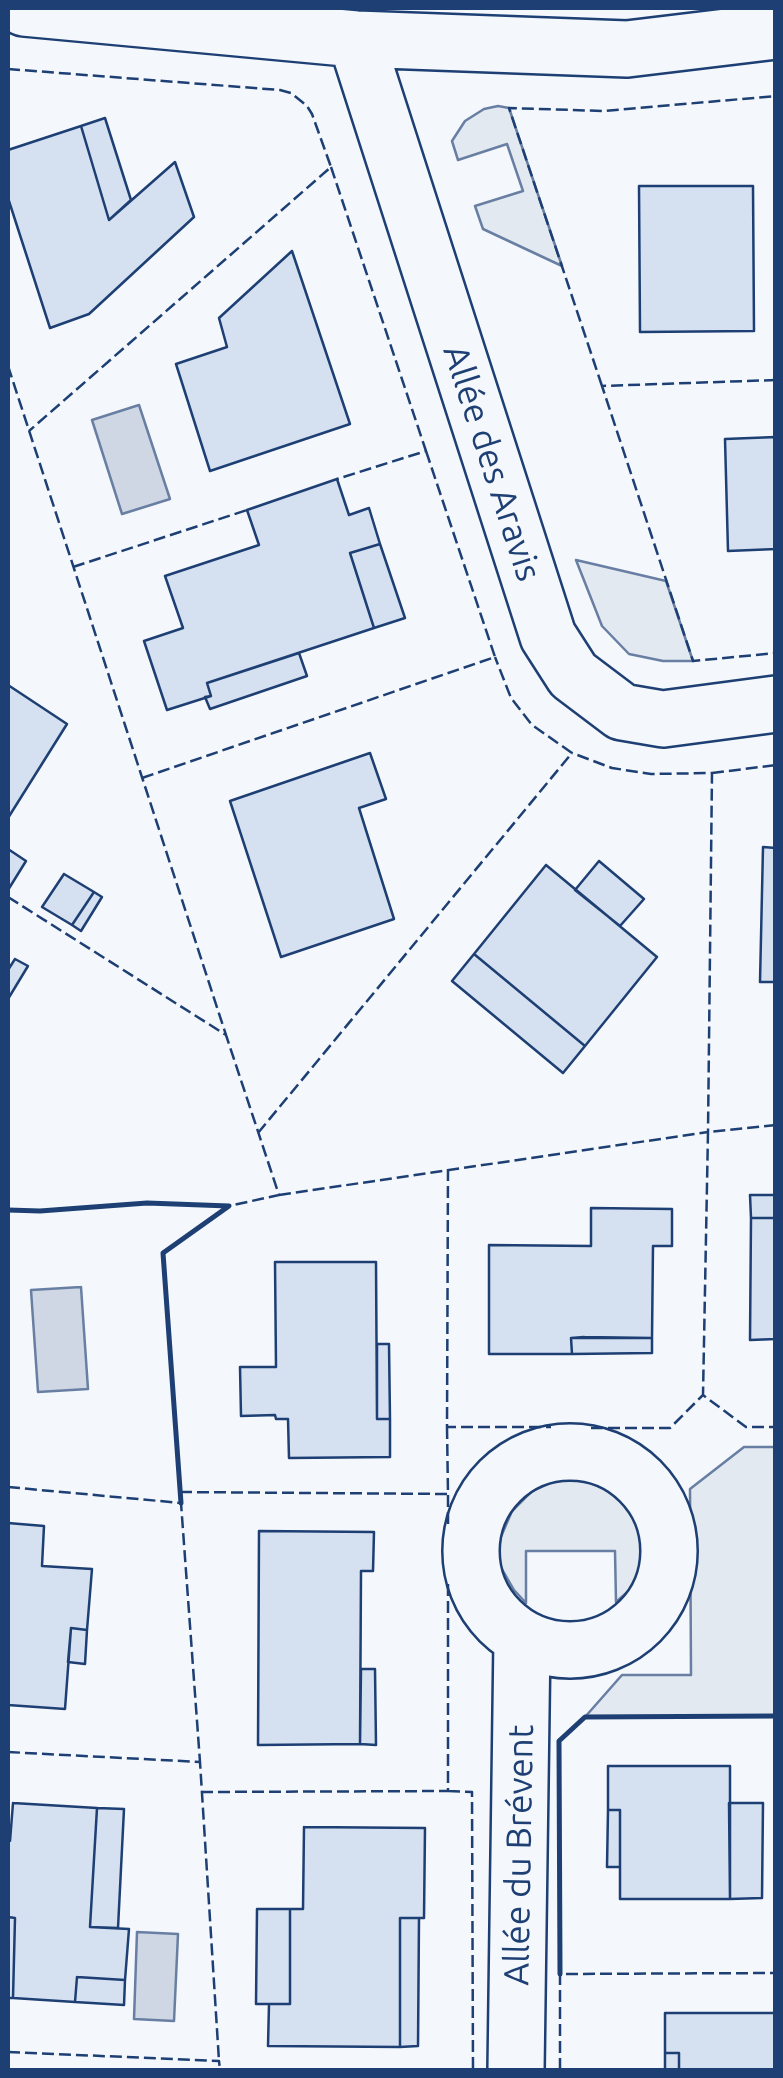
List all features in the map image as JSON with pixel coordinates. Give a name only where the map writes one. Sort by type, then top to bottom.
[{"type":"street","points":[[22,11],[356,39],[627,49],[776,31]]},
{"type":"street","name":"Allée des Aravis","points":[[356,39],[548,636],[564,662],[573,675],[622,712],[663,718],[776,704]]},
{"type":"street","name":"Allée du Brévent","points":[[516,2070],[522,1639]]},
{"type":"shaded area","points":[[509,108],[562,266],[483,229],[475,206],[523,191],[507,144],[458,160],[452,141],[465,121],[484,109]]},
{"type":"shaded area","points":[[139,405],[170,499],[122,514],[92,420]]},
{"type":"shaded area","points":[[576,560],[666,581],[693,661],[663,661],[629,654],[602,626]]},
{"type":"shaded area","points":[[81,1287],[88,1389],[38,1392],[31,1290]]},
{"type":"shaded area","points":[[744,1447],[775,1447],[775,1716],[585,1717],[622,1675],[691,1675],[690,1489]]},
{"type":"shaded area","points":[[557,1480],[585,1480],[610,1490],[630,1509],[641,1535],[642,1563],[632,1588],[616,1602],[615,1551],[526,1551],[526,1603],[499,1564],[500,1539],[512,1511],[532,1491]]},
{"type":"shaded area","points":[[137,1932],[178,1934],[174,2021],[134,2019]]},
{"type":"building","points":[[105,118],[131,200],[109,220],[81,126]]},
{"type":"building","points":[[81,126],[109,220],[175,162],[194,217],[89,314],[50,328],[8,198],[8,150]]},
{"type":"building","points":[[639,186],[753,186],[754,331],[640,332]]},
{"type":"building","points":[[292,251],[350,424],[210,471],[176,364],[227,347],[219,318]]},
{"type":"building","points":[[776,437],[776,549],[728,551],[725,439]]},
{"type":"building","points":[[337,479],[349,515],[369,508],[380,544],[350,553],[374,628],[207,683],[211,696],[167,710],[144,641],[183,628],[165,576],[259,545],[247,510]]},
{"type":"building","points":[[380,544],[405,618],[374,628],[350,553]]},
{"type":"building","points":[[299,653],[307,676],[210,709],[205,697],[211,696],[207,683]]},
{"type":"building","points":[[8,685],[67,724],[8,818]]},
{"type":"building","points":[[370,753],[386,799],[359,808],[394,919],[281,957],[230,801]]},
{"type":"building","points":[[763,847],[776,848],[776,982],[760,982]]},
{"type":"building","points":[[8,849],[26,861],[8,890]]},
{"type":"building","points":[[599,861],[644,899],[620,926],[575,890]]},
{"type":"building","points":[[546,865],[657,957],[585,1046],[474,954]]},
{"type":"building","points":[[64,874],[94,892],[72,925],[42,907]]},
{"type":"building","points":[[94,892],[102,897],[81,931],[72,925]]},
{"type":"building","points":[[474,954],[585,1046],[563,1073],[452,981]]},
{"type":"building","points":[[15,959],[28,966],[8,999],[8,970]]},
{"type":"building","points":[[750,1195],[776,1195],[776,1218],[751,1218]]},
{"type":"building","points":[[591,1208],[672,1209],[672,1246],[653,1246],[652,1338],[571,1338],[572,1354],[489,1354],[489,1245],[591,1246]]},
{"type":"building","points":[[751,1218],[776,1218],[776,1339],[750,1340]]},
{"type":"building","points":[[275,1262],[376,1262],[377,1419],[390,1419],[390,1457],[289,1458],[288,1419],[276,1419],[275,1415],[241,1416],[240,1367],[276,1367]]},
{"type":"building","points":[[571,1338],[652,1338],[652,1353],[572,1354]]},
{"type":"building","points":[[377,1344],[389,1344],[390,1419],[377,1419]]},
{"type":"building","points":[[8,1523],[44,1526],[42,1566],[92,1569],[87,1630],[71,1628],[65,1709],[8,1705]]},
{"type":"building","points":[[259,1531],[374,1532],[373,1571],[361,1571],[360,1744],[258,1745]]},
{"type":"building","points":[[71,1628],[87,1630],[85,1664],[68,1662]]},
{"type":"building","points":[[361,1669],[375,1669],[376,1745],[360,1744]]},
{"type":"building","points":[[608,1766],[730,1766],[730,1899],[620,1899],[620,1810],[608,1810]]},
{"type":"building","points":[[13,1803],[97,1808],[90,1927],[129,1929],[125,1980],[77,1977],[75,2002],[13,1998],[15,1918],[8,1917],[8,1841]]},
{"type":"building","points":[[729,1803],[763,1803],[762,1898],[730,1899]]},
{"type":"building","points":[[97,1808],[124,1809],[118,1928],[90,1927]]},
{"type":"building","points":[[608,1810],[620,1810],[620,1867],[607,1867]]},
{"type":"building","points":[[304,1827],[425,1828],[424,1918],[400,1918],[400,2047],[268,2046],[269,2004],[290,2004],[290,1909],[303,1909]]},
{"type":"building","points":[[257,1909],[290,1909],[290,2004],[256,2004]]},
{"type":"building","points":[[8,1917],[15,1918],[13,1998],[8,1998]]},
{"type":"building","points":[[400,1918],[419,1918],[418,2046],[400,2047]]},
{"type":"building","points":[[77,1977],[125,1980],[124,2005],[75,2002]]},
{"type":"building","points":[[665,2013],[776,2013],[776,2070],[679,2070],[679,2053],[665,2053]]},
{"type":"building","points":[[665,2053],[679,2053],[679,2070],[665,2070]]},
{"type":"fence","points":[[8,69],[291,93],[312,114],[331,167],[29,431]]},
{"type":"fence","points":[[602,386],[509,108],[604,111],[776,96]]},
{"type":"fence","points":[[331,167],[426,451],[337,479]]},
{"type":"fence","points":[[8,366],[226,1035]]},
{"type":"fence","points":[[776,380],[602,386],[693,661],[776,653]]},
{"type":"fence","points":[[142,778],[495,657],[426,451]]},
{"type":"fence","points":[[73,567],[247,510]]},
{"type":"fence","points":[[258,1133],[572,753],[532,725],[511,698],[495,657]]},
{"type":"fence","points":[[279,1195],[708,1132],[712,773],[651,774],[612,768],[572,753]]},
{"type":"fence","points":[[712,773],[776,765]]},
{"type":"fence","points":[[8,897],[226,1035],[279,1195],[229,1206]]},
{"type":"fence","points":[[776,1125],[708,1132],[703,1395],[746,1427],[776,1427]]},
{"type":"fence","points":[[448,1169],[447,1427],[551,1427]]},
{"type":"fence","points":[[591,1428],[670,1428],[703,1395]]},
{"type":"fence","points":[[180,1492],[448,1494],[447,1427]]},
{"type":"fence","points":[[8,1487],[181,1503],[200,1762]]},
{"type":"fence","points":[[448,1494],[448,1524]]},
{"type":"fence","points":[[201,1792],[448,1791],[448,1579]]},
{"type":"fence","points":[[8,1752],[200,1762],[219,2061]]},
{"type":"fence","points":[[448,1791],[472,1792],[473,2070]]},
{"type":"fence","points":[[560,2070],[560,1974],[776,1973]]},
{"type":"fence","points":[[8,2052],[219,2061],[220,2070]]},
{"type":"wall","points":[[8,1210],[147,1203],[229,1206],[163,1253],[181,1503]]},
{"type":"wall","points":[[560,1974],[559,1741],[585,1717],[776,1716]]}]
